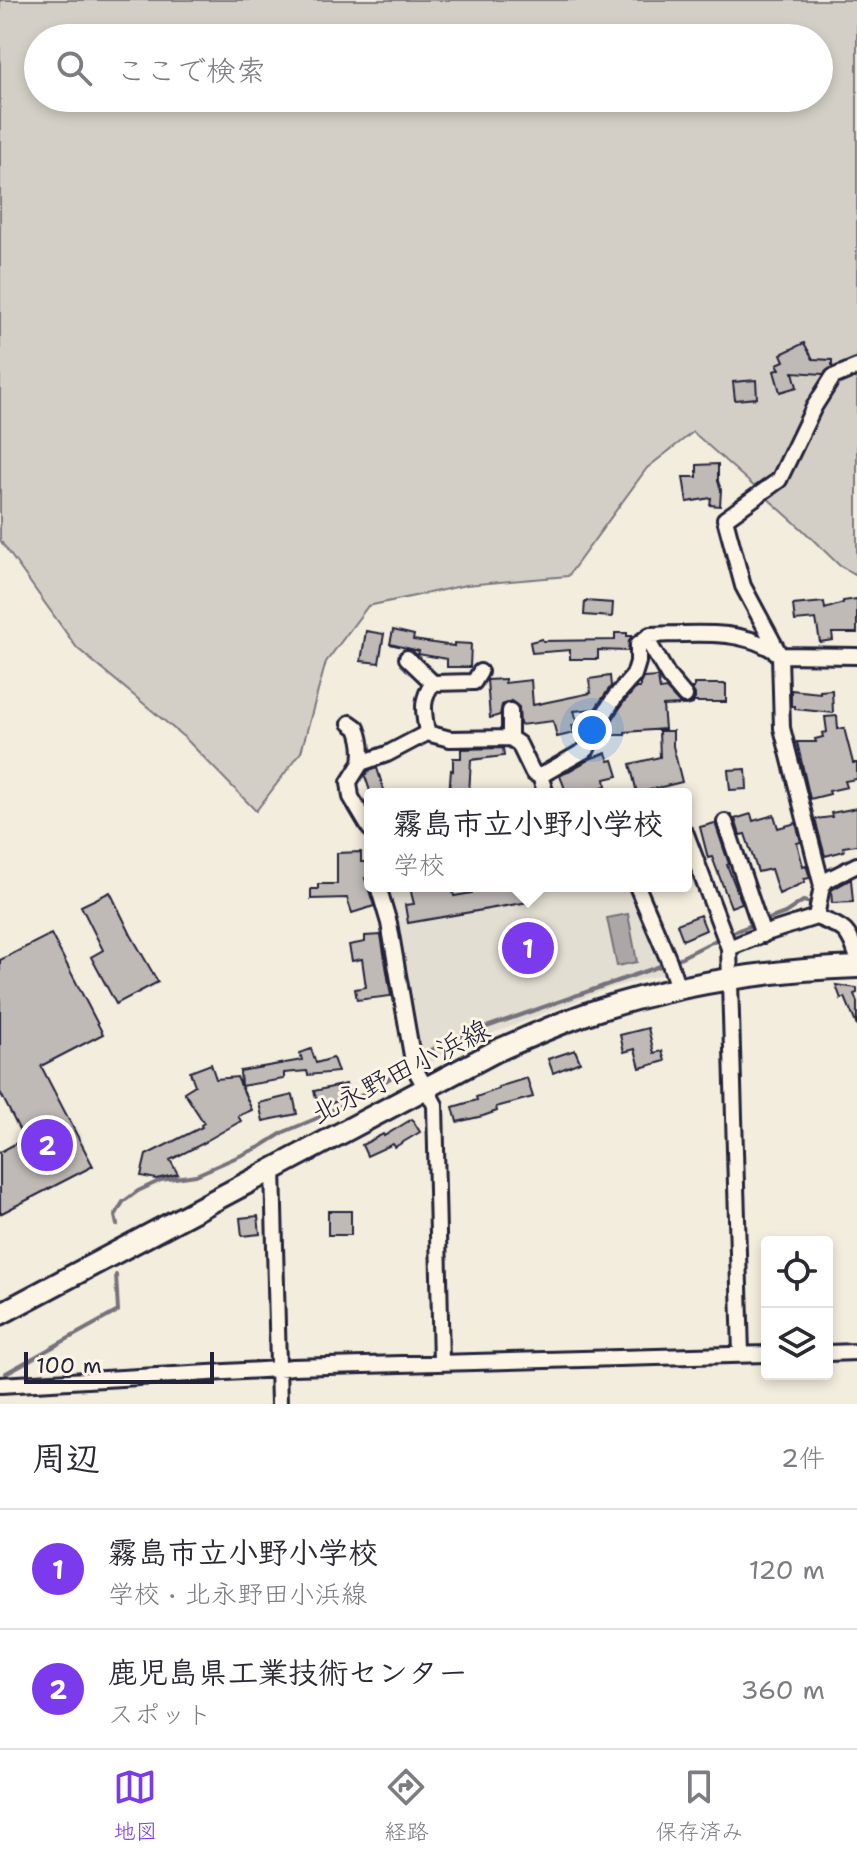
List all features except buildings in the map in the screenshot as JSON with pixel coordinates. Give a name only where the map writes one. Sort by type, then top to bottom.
[{"type":"main road","name":"北永野田小浜線","points":[[0,1314],[496,1051],[579,1017],[637,998],[673,973],[730,978],[857,967]]},
{"type":"street","points":[[822,888],[782,728],[780,655],[743,586],[725,519],[779,480],[814,407],[833,377],[857,367]]},
{"type":"street","points":[[540,776],[587,749],[594,730],[615,697],[634,675],[638,644],[650,635],[736,635],[771,648],[780,655],[857,656]]},
{"type":"street","points":[[646,638],[669,677],[685,696]]},
{"type":"street","points":[[407,658],[433,683],[474,682],[480,672]]},
{"type":"street","points":[[427,733],[425,693],[433,683]]},
{"type":"street","points":[[510,711],[510,738]]},
{"type":"street","points":[[350,723],[357,728],[363,751],[361,763],[349,782],[351,797],[364,819]]},
{"type":"street","points":[[361,763],[387,754],[427,733],[450,739],[510,738],[519,744],[533,773],[540,776],[544,788]]},
{"type":"street","points":[[725,822],[762,932]]},
{"type":"street","points":[[692,850],[725,940],[730,978],[741,1354]]},
{"type":"street","points":[[817,912],[827,880],[857,865]]},
{"type":"street","points":[[380,892],[389,923],[413,1061],[435,1105],[441,1362]]},
{"type":"street","points":[[639,892],[673,973]]},
{"type":"street","points":[[725,940],[762,932],[817,912]]},
{"type":"street","points":[[817,912],[844,929],[851,938],[857,956]]},
{"type":"street","points":[[273,1168],[279,1404]]},
{"type":"street","points":[[833,1353],[857,1352]]},
{"type":"street","points":[[0,1385],[292,1367],[761,1354]]},
{"type":"shaded area","points":[[0,0],[857,0],[857,575],[840,566],[693,432],[647,468],[568,576],[466,585],[368,606],[326,662],[301,752],[256,811],[185,738],[77,648],[0,540]]},
{"type":"shaded area","points":[[382,892],[637,892],[670,972],[607,989],[491,1034],[417,1069]]},
{"type":"shaded area","points":[[628,914],[637,962],[617,966],[607,918]]},
{"type":"waterway","points":[[728,934],[785,913],[803,901],[811,903]]},
{"type":"waterway","points":[[674,961],[720,938]]},
{"type":"waterway","points":[[417,1060],[433,1049],[478,1030],[666,964]]},
{"type":"waterway","points":[[117,1225],[115,1216],[123,1202],[138,1191],[161,1180],[196,1175],[260,1147],[284,1132],[370,1091],[410,1065]]},
{"type":"waterway","points":[[6,1373],[118,1311],[116,1275]]},
{"type":"place","name":"霧島市立小野小学校","points":[[528,948]]},
{"type":"place","name":"鹿児島県工業技術センター","points":[[47,1145]]}]
